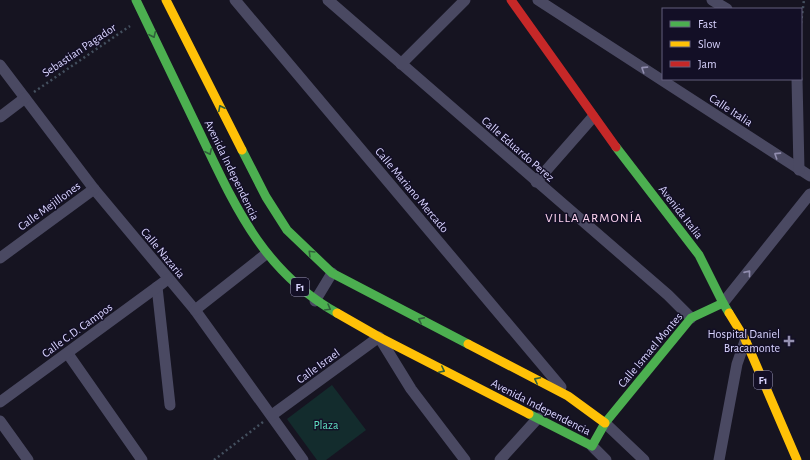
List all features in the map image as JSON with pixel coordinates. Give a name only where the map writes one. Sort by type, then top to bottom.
[{"type":"main road","name":"Avenida Independencia","points":[[136,0],[238,212],[266,254],[315,300],[379,337],[592,446],[605,423],[568,396],[332,273],[287,230],[266,197],[166,0]]},
{"type":"main road","name":"Avenida Italia","points":[[511,0],[593,117],[698,255],[712,278],[723,303],[745,339],[797,460]]},
{"type":"main road","name":"Calle Ismael Montes","points":[[605,423],[691,318],[723,303]]},
{"type":"street","name":"Calle Mariano Mercado","points":[[236,0],[568,396]]},
{"type":"street","name":"Calle Eduardo Perez","points":[[328,0],[668,295],[691,318]]},
{"type":"street","points":[[401,64],[465,0]]},
{"type":"street","name":"Calle Italia","points":[[538,0],[810,176]]},
{"type":"street","points":[[712,0],[725,8]]},
{"type":"street","name":"Calle Nazaria","points":[[0,65],[94,189],[195,310],[303,460]]},
{"type":"street","points":[[797,80],[799,170]]},
{"type":"street","points":[[0,117],[25,98]]},
{"type":"street","points":[[536,182],[593,117]]},
{"type":"street","name":"Calle Mejillones","points":[[0,258],[94,189]]},
{"type":"street","points":[[723,303],[810,194]]},
{"type":"street","points":[[195,310],[266,254]]},
{"type":"street","points":[[315,300],[332,273]]},
{"type":"street","name":"Calle C.D. Campos","points":[[0,402],[68,354],[168,279]]},
{"type":"street","points":[[157,287],[170,405]]},
{"type":"street","points":[[379,337],[411,389],[465,460]]},
{"type":"street","name":"Calle Israel","points":[[272,415],[379,337]]},
{"type":"street","points":[[719,460],[737,364],[745,339]]},
{"type":"street","points":[[68,354],[142,460]]},
{"type":"street","points":[[500,460],[538,418]]},
{"type":"street","points":[[0,421],[28,460]]},
{"type":"street","points":[[605,423],[644,460]]},
{"type":"street","points":[[592,446],[606,460]]},
{"type":"path","points":[[802,15],[804,0]]},
{"type":"path","name":"Sebastian Pagador","points":[[25,98],[144,16]]},
{"type":"path","points":[[214,460],[272,415]]},
{"type":"green space","name":"Plaza","points":[[332,385],[366,430],[326,460],[317,460],[287,419]]},
{"type":"traffic: fast","points":[[136,0],[225,184],[238,210],[253,234],[289,277],[311,296],[337,313]]},
{"type":"traffic: fast","points":[[616,147],[699,255],[723,303]]},
{"type":"traffic: fast","points":[[242,150],[266,197],[287,230],[332,273],[468,344]]},
{"type":"traffic: fast","points":[[529,414],[592,446],[605,423],[691,318],[723,303],[729,313]]},
{"type":"traffic: slow","points":[[166,0],[242,150]]},
{"type":"traffic: slow","points":[[337,313],[379,337],[529,414]]},
{"type":"traffic: slow","points":[[729,313],[745,339],[797,460]]},
{"type":"traffic: slow","points":[[468,344],[568,396],[605,423]]},
{"type":"traffic: jam","points":[[511,0],[616,147]]},
{"type":"place","name":"Hospital Daniel Bracamonte","points":[[789,341]]},
{"type":"district","name":"VILLA ARMONÍA","points":[[594,218]]}]
